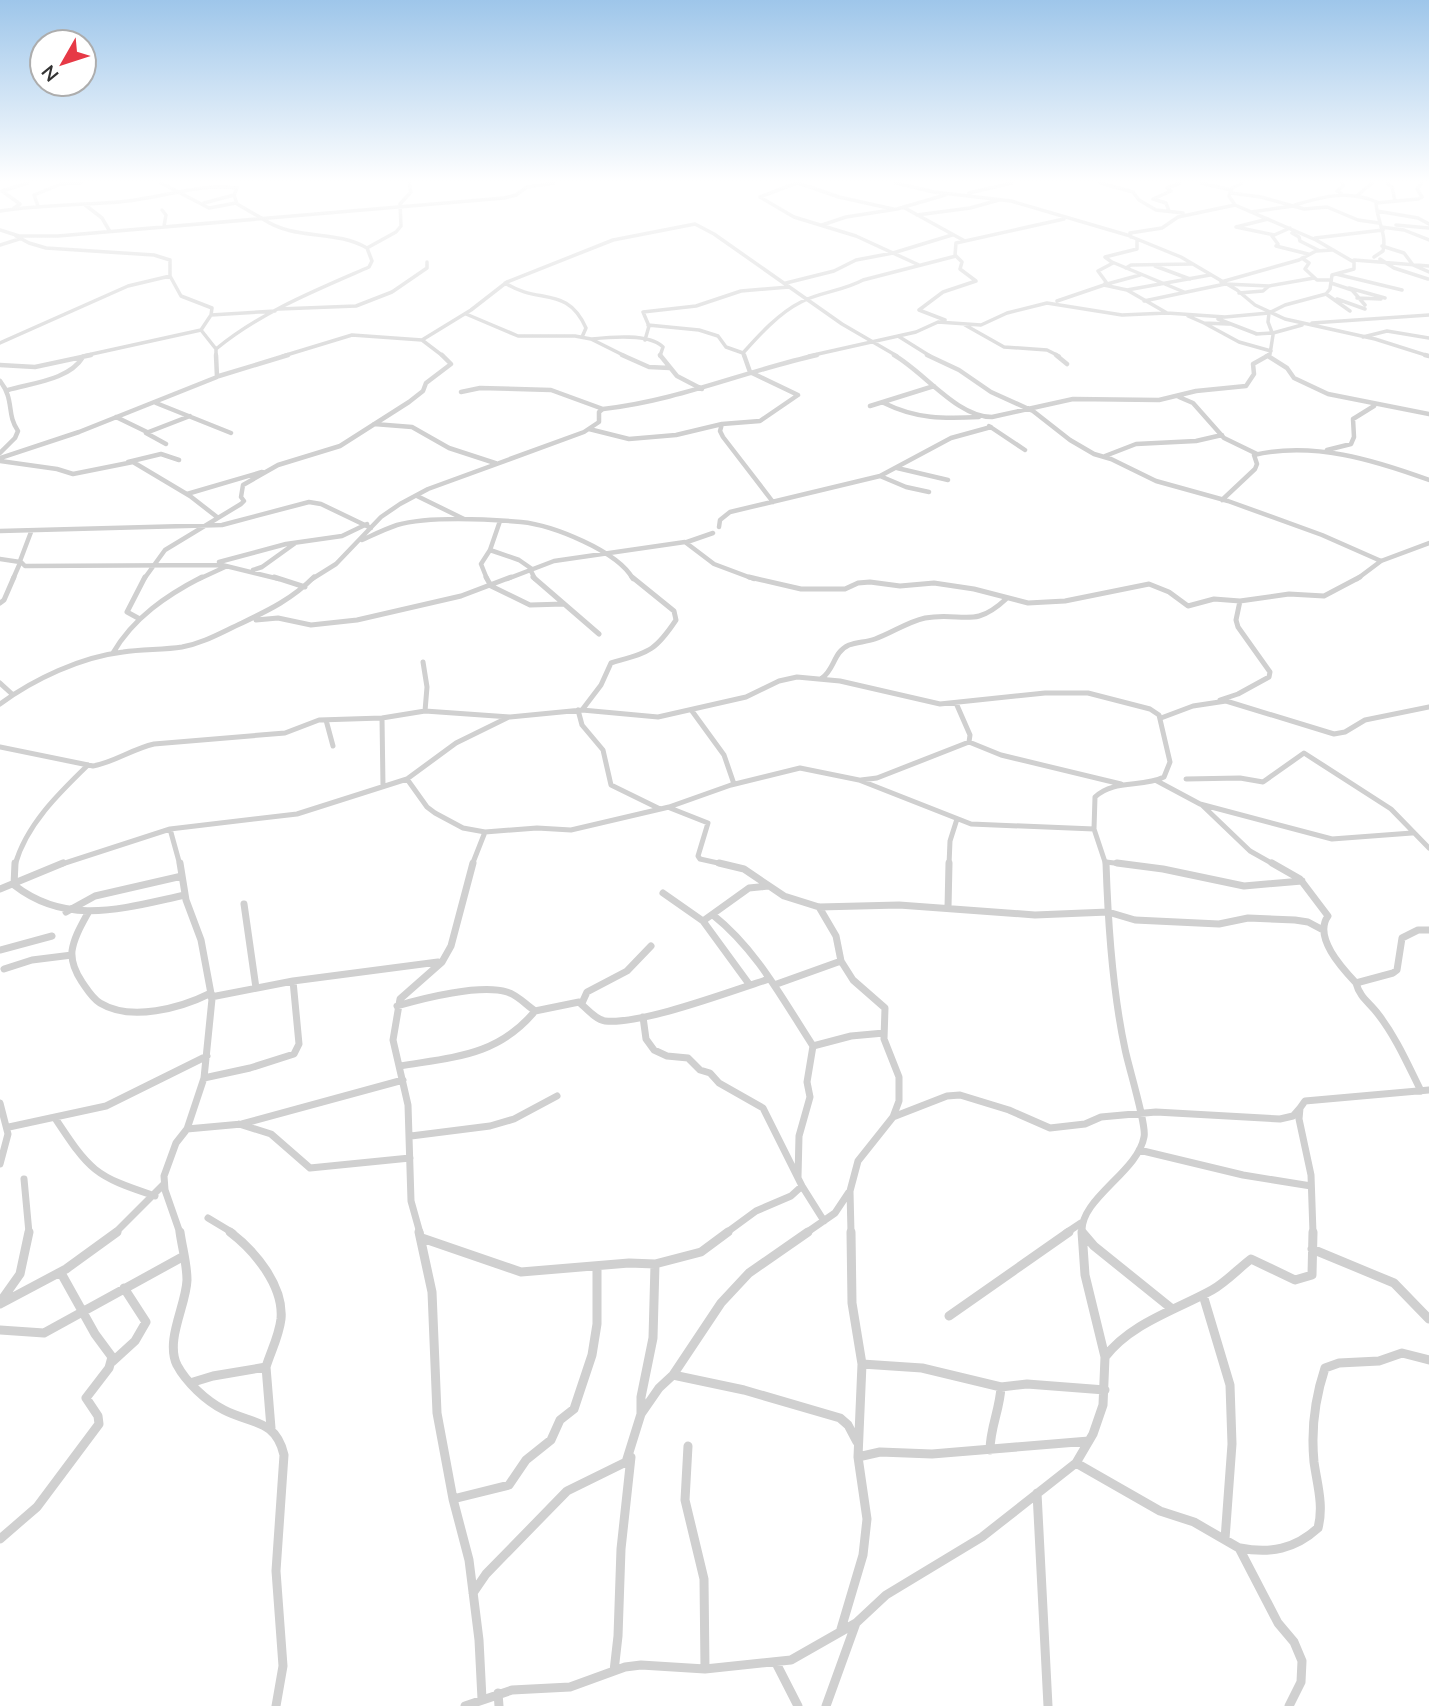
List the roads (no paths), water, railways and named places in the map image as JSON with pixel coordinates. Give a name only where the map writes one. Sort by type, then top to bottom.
[{"type":"street","points":[[0,365],[35,367],[201,330],[211,315],[211,308],[180,295],[170,276],[170,263]]},
{"type":"street","points":[[216,349],[239,330],[336,280],[367,268],[371,263]]},
{"type":"street","points":[[211,315],[356,306],[394,291],[410,277],[425,269],[428,263]]},
{"type":"street","points":[[422,340],[466,314],[505,283],[556,263]]},
{"type":"street","points":[[757,263],[842,324],[913,366],[957,405],[982,418],[990,427],[1026,450]]},
{"type":"street","points":[[786,283],[834,271],[850,263]]},
{"type":"street","points":[[914,263],[919,265]]},
{"type":"street","points":[[743,353],[769,326],[807,298],[929,263]]},
{"type":"street","points":[[962,263],[960,269],[976,281],[943,292],[919,310],[946,321],[982,325],[1007,313],[1142,275]]},
{"type":"street","points":[[1105,285],[1098,271],[1112,265],[1111,263]]},
{"type":"street","points":[[1113,263],[1185,293]]},
{"type":"street","points":[[1144,301],[1223,283],[1287,263]]},
{"type":"street","points":[[1308,263],[1305,269],[1314,278]]},
{"type":"street","points":[[1326,294],[1336,273],[1354,269],[1352,263]]},
{"type":"street","points":[[1383,263],[1386,266],[1428,279]]},
{"type":"street","points":[[1398,263],[1429,272]]},
{"type":"street","points":[[1411,263],[1414,266]]},
{"type":"street","points":[[1126,268],[1131,265],[1192,264],[1269,312],[1429,356]]},
{"type":"street","points":[[1154,265],[1191,279],[1204,288]]},
{"type":"street","points":[[1414,266],[1429,266]]},
{"type":"street","points":[[1336,273],[1402,290]]},
{"type":"street","points":[[1127,290],[1210,275]]},
{"type":"street","points":[[0,343],[128,286],[170,276]]},
{"type":"street","points":[[1223,283],[1269,286],[1314,278],[1383,299],[1357,298]]},
{"type":"street","points":[[505,283],[522,294],[568,301],[581,315],[586,328],[582,337]]},
{"type":"street","points":[[1105,285],[1127,290],[1167,313]]},
{"type":"street","points":[[1239,293],[1262,291],[1269,286]]},
{"type":"street","points":[[645,340],[648,325],[643,312],[696,306],[741,291],[791,287]]},
{"type":"street","points":[[1050,303],[1122,315],[1167,313],[1211,316],[1269,312],[1326,294],[1364,306],[1347,288]]},
{"type":"street","points":[[1339,300],[1350,312]]},
{"type":"street","points":[[884,402],[902,413],[914,416],[938,419],[982,418],[1083,398],[1148,400],[1245,386],[1254,374],[1253,364],[1269,354],[1273,333],[1268,321],[1269,312]]},
{"type":"street","points":[[466,314],[519,336],[582,337],[648,368],[670,368]]},
{"type":"street","points":[[1183,314],[1269,354],[1285,367],[1290,376],[1303,384],[1344,399],[1429,414]]},
{"type":"street","points":[[1256,334],[1273,333],[1305,324],[1429,315]]},
{"type":"street","points":[[1211,316],[1271,342]]},
{"type":"street","points":[[461,392],[480,388],[551,390],[603,409],[638,405],[750,372],[916,332],[946,321]]},
{"type":"street","points":[[1204,323],[1233,325]]},
{"type":"street","points":[[963,324],[987,340],[1008,348],[1048,349],[1067,364]]},
{"type":"street","points":[[648,325],[696,329],[718,336],[726,347],[743,353]]},
{"type":"street","points":[[201,330],[216,349],[219,376]]},
{"type":"street","points":[[1363,337],[1373,331],[1392,331],[1429,338]]},
{"type":"street","points":[[0,460],[219,376],[350,335],[422,340],[435,348],[451,365],[426,383],[423,390],[409,402],[340,446],[187,494]]},
{"type":"street","points":[[897,335],[939,362],[959,370],[986,390],[1027,408],[1070,440],[1103,457],[1156,481],[1222,500],[1322,535],[1381,561]]},
{"type":"street","points":[[589,339],[619,336],[662,344],[660,355],[670,368],[679,377],[702,388]]},
{"type":"street","points":[[588,429],[629,439],[676,435],[722,424],[762,421],[798,395],[750,372],[743,353]]},
{"type":"street","points":[[8,390],[71,372],[81,363],[83,357]]},
{"type":"street","points":[[0,382],[8,390],[14,404],[11,421],[18,431],[15,438],[0,453]]},
{"type":"street","points":[[870,406],[934,386]]},
{"type":"street","points":[[1178,397],[1192,402],[1222,435],[1239,448],[1257,453],[1326,451],[1351,444],[1354,437],[1353,420],[1375,405]]},
{"type":"street","points":[[154,402],[231,433]]},
{"type":"street","points":[[212,564],[295,542],[342,536],[368,526],[428,489],[588,429],[599,422],[600,411],[603,409]]},
{"type":"street","points":[[116,416],[166,444]]},
{"type":"street","points":[[147,432],[190,416]]},
{"type":"street","points":[[373,424],[412,427],[449,447],[490,463],[500,463]]},
{"type":"street","points":[[722,424],[720,431],[723,437],[773,502]]},
{"type":"street","points":[[719,527],[727,513],[880,476],[954,437],[990,427]]},
{"type":"street","points":[[1103,457],[1136,444],[1196,441],[1222,435]]},
{"type":"street","points":[[1326,451],[1391,466],[1429,480]]},
{"type":"street","points":[[1222,500],[1255,469],[1257,464],[1253,456],[1257,453]]},
{"type":"street","points":[[0,460],[57,468],[71,474],[152,454],[170,454],[180,460]]},
{"type":"street","points":[[128,462],[137,464],[187,494],[217,517]]},
{"type":"street","points":[[895,468],[948,480]]},
{"type":"street","points":[[138,618],[127,612],[152,566],[174,543],[241,504],[244,501],[241,497],[243,485],[265,471]]},
{"type":"street","points":[[880,476],[906,487],[929,492]]},
{"type":"street","points":[[416,496],[466,520]]},
{"type":"street","points":[[0,531],[229,524],[309,502],[321,504],[368,526]]},
{"type":"street","points":[[360,540],[405,523],[466,520],[523,522],[588,543],[626,568],[635,582],[668,606],[677,617],[665,637],[650,652],[611,663],[601,685],[580,710],[582,725],[603,750],[611,785],[644,797],[660,809]]},
{"type":"street","points":[[500,521],[491,550],[482,561],[481,568],[491,586],[530,605],[564,604]]},
{"type":"street","points":[[0,704],[12,694],[82,663],[113,653],[199,643],[268,612],[305,587],[314,577],[337,564],[360,540],[368,526]]},
{"type":"street","points":[[0,603],[4,600],[32,532]]},
{"type":"street","points":[[243,622],[278,618],[318,625],[357,620],[440,602],[491,586],[554,561],[694,541],[713,533]]},
{"type":"street","points":[[251,570],[262,567],[295,542]]},
{"type":"street","points":[[685,542],[714,564],[760,581],[801,590],[845,589],[858,583],[870,582],[900,586],[934,583],[974,589],[1017,603],[1057,602],[1149,584],[1169,592],[1188,606],[1214,599],[1240,601],[1289,594],[1324,596],[1349,585],[1381,561],[1429,543]]},
{"type":"street","points":[[491,550],[519,560],[531,569]]},
{"type":"street","points":[[0,559],[38,567],[228,565],[305,587]]},
{"type":"street","points":[[113,653],[118,640],[138,618],[187,586],[228,565]]},
{"type":"street","points":[[531,569],[531,575],[599,635]]},
{"type":"street","points":[[822,678],[830,673],[838,652],[846,646],[876,639],[923,618],[983,617],[994,612],[1006,598]]},
{"type":"street","points":[[1161,718],[1238,694],[1269,677],[1270,672],[1238,627],[1236,620],[1240,601]]},
{"type":"street","points":[[423,662],[428,687],[425,711]]},
{"type":"street","points":[[0,747],[88,765],[108,764],[127,752],[155,744],[285,733],[309,722],[382,718],[425,711],[510,717],[580,710],[649,717],[692,711],[755,695],[787,678],[822,678],[932,704],[1045,693],[1088,693],[1150,709],[1161,718],[1170,762],[1164,777],[1157,781],[1099,792],[1096,797],[1094,829],[1106,862],[1108,912],[1126,1057],[1142,1114],[1145,1136],[1139,1150],[1088,1212],[1081,1227],[1085,1275],[1105,1357],[1105,1390],[1098,1419],[1076,1462],[982,1537],[886,1595],[856,1623],[841,1629],[800,1656],[776,1663],[705,1669],[641,1665],[570,1686],[535,1687],[498,1693],[465,1706]]},
{"type":"street","points":[[0,683],[12,694]]},
{"type":"street","points":[[1219,701],[1241,705],[1331,734],[1343,733],[1365,720],[1429,707]]},
{"type":"street","points":[[956,703],[970,735],[969,743]]},
{"type":"street","points":[[692,711],[714,737],[733,773],[734,784]]},
{"type":"street","points":[[0,889],[81,856],[170,829],[296,814],[407,779],[456,743],[510,717]]},
{"type":"street","points":[[382,718],[383,786]]},
{"type":"street","points":[[326,720],[333,746]]},
{"type":"street","points":[[859,780],[874,779],[969,743],[1001,755],[1126,785]]},
{"type":"street","points":[[1186,779],[1240,778],[1263,782],[1304,753],[1391,809],[1429,848]]},
{"type":"street","points":[[88,765],[49,804],[31,829],[14,868],[14,885],[27,898],[66,912],[89,911],[185,895]]},
{"type":"street","points":[[407,779],[426,807],[463,828],[485,832],[537,828],[571,830],[669,807],[734,784],[800,768],[859,780],[957,819],[983,825],[1094,829]]},
{"type":"street","points":[[1157,781],[1200,804],[1332,839],[1412,833]]},
{"type":"street","points":[[894,1117],[947,1096],[960,1095],[1009,1110],[1050,1128],[1085,1124],[1101,1117],[1142,1114],[1211,1114],[1280,1119],[1293,1116],[1307,1100],[1425,1090],[1377,1012],[1360,996],[1356,984],[1339,963],[1323,930],[1323,923],[1328,916],[1301,881],[1250,851],[1200,804]]},
{"type":"street","points":[[669,807],[708,823],[699,858],[744,869],[795,900],[819,907],[898,905],[1035,915],[1108,912],[1135,919],[1219,924],[1248,918],[1294,920],[1308,922],[1323,930]]},
{"type":"street","points":[[948,908],[950,841],[957,819]]},
{"type":"street","points":[[0,1303],[61,1273],[155,1196],[164,1184],[168,1160],[187,1129],[204,1078],[211,995],[201,940],[185,895],[170,829]]},
{"type":"street","points":[[482,1699],[480,1640],[468,1560],[437,1413],[432,1292],[422,1238],[411,1202],[411,1136],[403,1080],[393,1041],[397,1006],[409,988],[443,960],[451,946],[476,851],[485,832]]},
{"type":"street","points":[[1106,862],[1244,886],[1301,881]]},
{"type":"street","points":[[66,912],[95,896],[182,876]]},
{"type":"street","points":[[703,921],[749,888],[768,886]]},
{"type":"street","points":[[663,893],[703,921],[749,984]]},
{"type":"street","points":[[244,904],[256,988]]},
{"type":"street","points":[[819,907],[836,936],[841,961],[853,980],[885,1008],[884,1033],[888,1052],[899,1077],[899,1101],[894,1117],[860,1156],[853,1172],[850,1191],[852,1303],[862,1364],[858,1457],[867,1506],[863,1555],[841,1629]]},
{"type":"street","points":[[89,911],[74,946],[72,956],[76,973],[92,996],[112,1009],[126,1011],[166,1008],[211,995],[293,981],[423,966],[443,960]]},
{"type":"street","points":[[422,1238],[495,1261],[517,1272],[655,1264],[701,1252],[756,1211],[791,1196],[800,1182],[799,1136],[810,1097],[807,1082],[813,1046],[737,934],[713,915]]},
{"type":"street","points":[[1356,984],[1393,973],[1397,970],[1402,938],[1418,930],[1429,930]]},
{"type":"street","points":[[0,950],[52,936]]},
{"type":"street","points":[[582,1003],[587,992],[627,971],[651,946]]},
{"type":"street","points":[[4,969],[32,960],[72,956]]},
{"type":"street","points":[[400,1066],[480,1053],[522,1029],[535,1012],[566,1003],[582,1003],[601,1020],[643,1017],[749,984],[772,982],[841,961]]},
{"type":"street","points":[[204,1078],[272,1062],[291,1056],[297,1050],[299,1044],[293,981]]},
{"type":"street","points":[[397,1006],[443,996],[500,991],[511,994],[535,1012]]},
{"type":"street","points":[[643,1017],[645,1040],[652,1049],[665,1057],[688,1058],[700,1070],[710,1073],[719,1083],[763,1108],[800,1182],[824,1221]]},
{"type":"street","points":[[813,1046],[839,1038],[884,1033]]},
{"type":"street","points":[[9,1127],[106,1106],[207,1055]]},
{"type":"street","points":[[187,1129],[211,1129],[237,1124],[367,1087],[403,1080]]},
{"type":"street","points":[[411,1136],[490,1126],[514,1119],[557,1096]]},
{"type":"street","points":[[0,1103],[9,1127],[5,1155],[0,1164]]},
{"type":"street","points":[[1105,1357],[1114,1345],[1171,1308],[1203,1295],[1251,1259],[1295,1280],[1307,1278],[1313,1271],[1311,1186],[1299,1119],[1300,1108]]},
{"type":"street","points":[[55,1118],[90,1167],[114,1181],[155,1196]]},
{"type":"street","points":[[237,1124],[271,1134],[310,1168],[410,1158]]},
{"type":"street","points":[[1139,1150],[1242,1175],[1311,1186]]},
{"type":"street","points":[[0,1303],[23,1271],[30,1233],[24,1179]]},
{"type":"street","points":[[164,1184],[177,1220],[187,1278],[173,1346],[177,1364],[190,1383],[222,1409],[271,1428]]},
{"type":"street","points":[[614,1671],[622,1595],[622,1531],[629,1495],[631,1451],[635,1427],[641,1414],[659,1388],[673,1376],[702,1329],[741,1280],[835,1213],[850,1191]]},
{"type":"street","points":[[208,1217],[227,1227],[240,1239],[268,1273],[281,1314],[266,1367],[271,1428],[281,1442],[284,1466],[276,1571],[283,1666],[276,1706]]},
{"type":"street","points":[[1081,1227],[1094,1246],[1171,1308]]},
{"type":"street","points":[[949,1316],[1081,1227]]},
{"type":"street","points":[[1312,1249],[1394,1283],[1429,1320]]},
{"type":"street","points":[[0,1330],[11,1328],[27,1335],[44,1333],[184,1256]]},
{"type":"street","points":[[641,1414],[640,1395],[653,1346],[655,1264]]},
{"type":"street","points":[[453,1499],[509,1485],[526,1460],[551,1440],[560,1420],[574,1409],[592,1355],[597,1324],[597,1266]]},
{"type":"street","points":[[61,1273],[112,1357],[112,1362]]},
{"type":"street","points":[[0,1539],[37,1507],[96,1429],[99,1420],[87,1402],[87,1393],[112,1362],[135,1341],[146,1322],[124,1288]]},
{"type":"street","points":[[1203,1295],[1230,1385],[1232,1444],[1225,1539]]},
{"type":"street","points":[[1076,1462],[1160,1511],[1194,1522],[1239,1548],[1257,1553],[1272,1552],[1304,1540],[1318,1528],[1321,1507],[1314,1455],[1316,1413],[1325,1368],[1339,1363],[1379,1361],[1402,1353],[1429,1360]]},
{"type":"street","points":[[862,1364],[922,1368],[1002,1387],[1027,1384],[1105,1390]]},
{"type":"street","points":[[190,1383],[213,1376],[266,1367]]},
{"type":"street","points":[[673,1376],[744,1390],[840,1418],[848,1425],[858,1443]]},
{"type":"street","points":[[990,1450],[990,1431],[1000,1406],[1002,1387]]},
{"type":"street","points":[[858,1457],[880,1452],[932,1454],[1089,1441]]},
{"type":"street","points":[[688,1446],[685,1500],[704,1579],[705,1669]]},
{"type":"street","points":[[473,1593],[486,1574],[566,1491],[620,1466],[626,1462],[631,1451]]},
{"type":"street","points":[[1037,1493],[1048,1706]]},
{"type":"street","points":[[1239,1548],[1278,1623],[1294,1642],[1302,1661],[1301,1682],[1289,1706]]},
{"type":"street","points":[[826,1706],[856,1623]]},
{"type":"street","points":[[776,1663],[798,1706]]},
{"type":"street","points":[[498,1693],[499,1706]]}]
